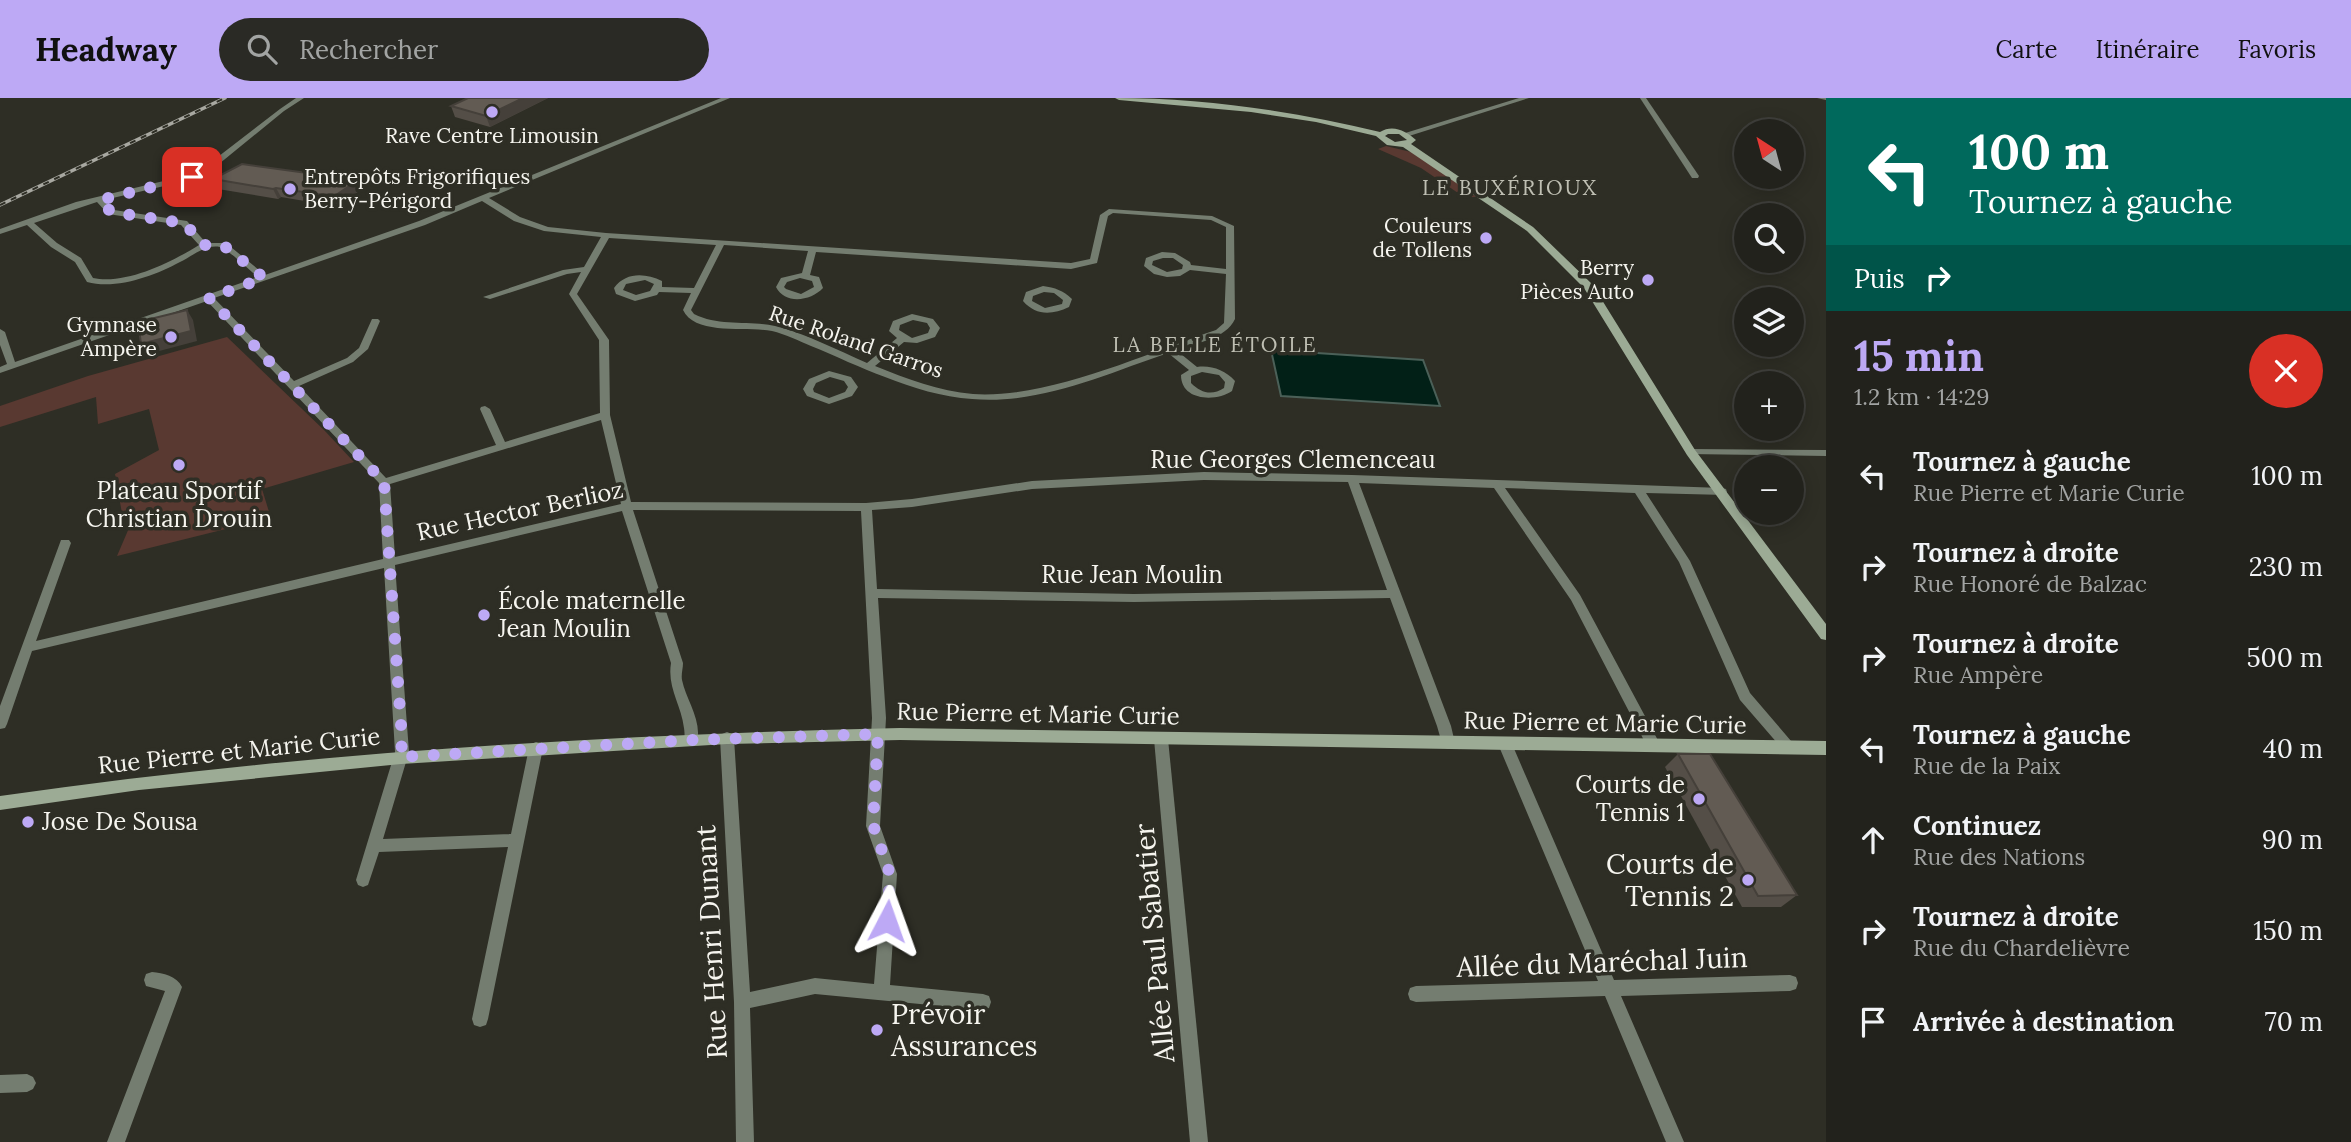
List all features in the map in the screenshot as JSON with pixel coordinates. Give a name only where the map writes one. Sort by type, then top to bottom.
[{"type":"street","points":[[0,232],[100,200],[205,173],[282,110],[301,98]]},
{"type":"street","points":[[0,370],[484,199],[727,98]]},
{"type":"street","points":[[1119,98],[1184,100],[1308,119],[1380,134],[1391,131],[1531,230],[1590,289],[1691,452],[1826,635]]},
{"type":"street","points":[[1405,139],[1526,98]]},
{"type":"street","points":[[1643,98],[1695,176]]},
{"type":"street","points":[[1820,98],[1826,98]]},
{"type":"street","name":"Rue Roland Garros","points":[[484,199],[517,219],[547,229],[721,243],[1084,265],[1094,261],[1104,215],[1119,210],[1212,218],[1230,226],[1228,324],[1219,332],[1056,388],[996,398],[953,394],[931,389],[765,326],[698,321],[690,316],[687,310],[721,243]]},
{"type":"street","points":[[100,200],[111,212],[184,223],[204,245]]},
{"type":"street","points":[[28,222],[54,245],[78,260],[90,280],[97,282],[146,273],[177,261],[204,245],[223,245],[264,278]]},
{"type":"street","points":[[606,235],[573,294],[604,340],[605,415],[627,506],[677,663],[675,677],[691,727],[691,740]]},
{"type":"street","points":[[806,275],[813,249]]},
{"type":"street","points":[[1050,264],[1050,289]]},
{"type":"street","points":[[1187,267],[1230,272]]},
{"type":"street","points":[[487,297],[566,272],[587,269]]},
{"type":"street","points":[[657,289],[697,291]]},
{"type":"street","points":[[209,298],[384,482],[402,739],[401,757],[363,880]]},
{"type":"street","points":[[291,386],[350,360],[363,349],[375,321]]},
{"type":"street","points":[[0,332],[12,366]]},
{"type":"street","points":[[870,366],[902,339]]},
{"type":"street","points":[[1168,349],[1194,370]]},
{"type":"street","points":[[829,374],[833,351]]},
{"type":"street","points":[[485,409],[502,447]]},
{"type":"street","points":[[384,482],[605,415]]},
{"type":"street","points":[[1691,452],[1826,453]]},
{"type":"street","name":"Rue Georges Clemenceau","points":[[866,507],[1032,485],[1204,476],[1722,492]]},
{"type":"street","points":[[1352,479],[1448,743]]},
{"type":"street","points":[[1497,484],[1576,598],[1654,746]]},
{"type":"street","points":[[1638,489],[1684,561],[1745,696],[1790,748]]},
{"type":"street","name":"Rue Hector Berlioz","points":[[26,648],[627,506],[866,507]]},
{"type":"street","points":[[866,507],[879,718],[873,825],[890,874],[881,992]]},
{"type":"street","points":[[0,724],[65,543]]},
{"type":"street","name":"Rue Jean Moulin","points":[[870,593],[1134,598],[1394,594]]},
{"type":"street","name":"Rue Pierre et Marie Curie","points":[[0,803],[139,783],[401,757],[727,738],[878,734],[1826,748]]},
{"type":"street","name":"Rue Henri Dunant","points":[[727,738],[742,1002],[745,1142]]},
{"type":"street","name":"Allée Paul Sabatier","points":[[1161,739],[1199,1142]]},
{"type":"street","points":[[1505,744],[1675,1142]]},
{"type":"street","points":[[480,1019],[536,748]]},
{"type":"street","points":[[375,846],[517,840]]},
{"type":"street","points":[[116,1142],[174,987],[163,981],[152,980]]},
{"type":"street","name":"Allée du Maréchal Juin","points":[[1416,994],[1790,983]]},
{"type":"street","points":[[742,1002],[815,986],[983,1002]]},
{"type":"street","points":[[0,1084],[27,1083]]},
{"type":"shaded area","points":[[1386,146],[1411,152],[1476,197],[1464,197],[1421,168],[1378,149]]},
{"type":"shaded area","points":[[227,337],[354,462],[262,489],[270,515],[262,517],[262,520],[117,556],[129,528],[130,517],[123,519],[115,474],[159,450],[149,409],[98,424],[96,397],[0,427],[0,406],[88,376]]},
{"type":"shaded area","points":[[1271,350],[1423,360],[1440,406],[1281,396]]},
{"type":"building","points":[[468,98],[523,98],[486,116],[451,106]]},
{"type":"building","points":[[242,164],[358,180],[336,195],[273,189],[213,179]]},
{"type":"building","points":[[187,310],[191,331],[141,344],[138,322]]},
{"type":"building","points":[[1678,754],[1710,754],[1797,895],[1758,896]]},
{"type":"railway","points":[[0,205],[225,98]]},
{"type":"place","name":"Rave Centre Limousin","points":[[492,112]]},
{"type":"place","name":"Entrepôts Frigorifiques Berry-Périgord","points":[[290,189]]},
{"type":"place","name":"Couleurs de Tollens","points":[[1486,238]]},
{"type":"place","name":"Berry Pièces Auto","points":[[1648,280]]},
{"type":"place","name":"Gymnase Ampère","points":[[171,337]]},
{"type":"place","name":"Plateau Sportif Christian Drouin","points":[[179,465]]},
{"type":"place","name":"École maternelle Jean Moulin","points":[[484,615]]},
{"type":"place","name":"Courts de Tennis 1","points":[[1699,799]]},
{"type":"place","name":"Jose De Sousa","points":[[28,822]]},
{"type":"place","name":"Courts de Tennis 2","points":[[1748,880]]},
{"type":"place","name":"Prévoir Assurances","points":[[877,1030]]},
{"type":"district","name":"LE BUXÉRIOUX","points":[[1510,188]]},
{"type":"district","name":"LA BELLE ÉTOILE","points":[[1215,345]]},
{"type":"route","points":[[192,177],[100,200],[111,212],[184,223],[204,245],[223,245],[231,249],[264,278],[209,298],[210,301],[384,482],[402,739],[401,757],[691,740],[878,734],[873,825],[890,874],[887,921]]}]
